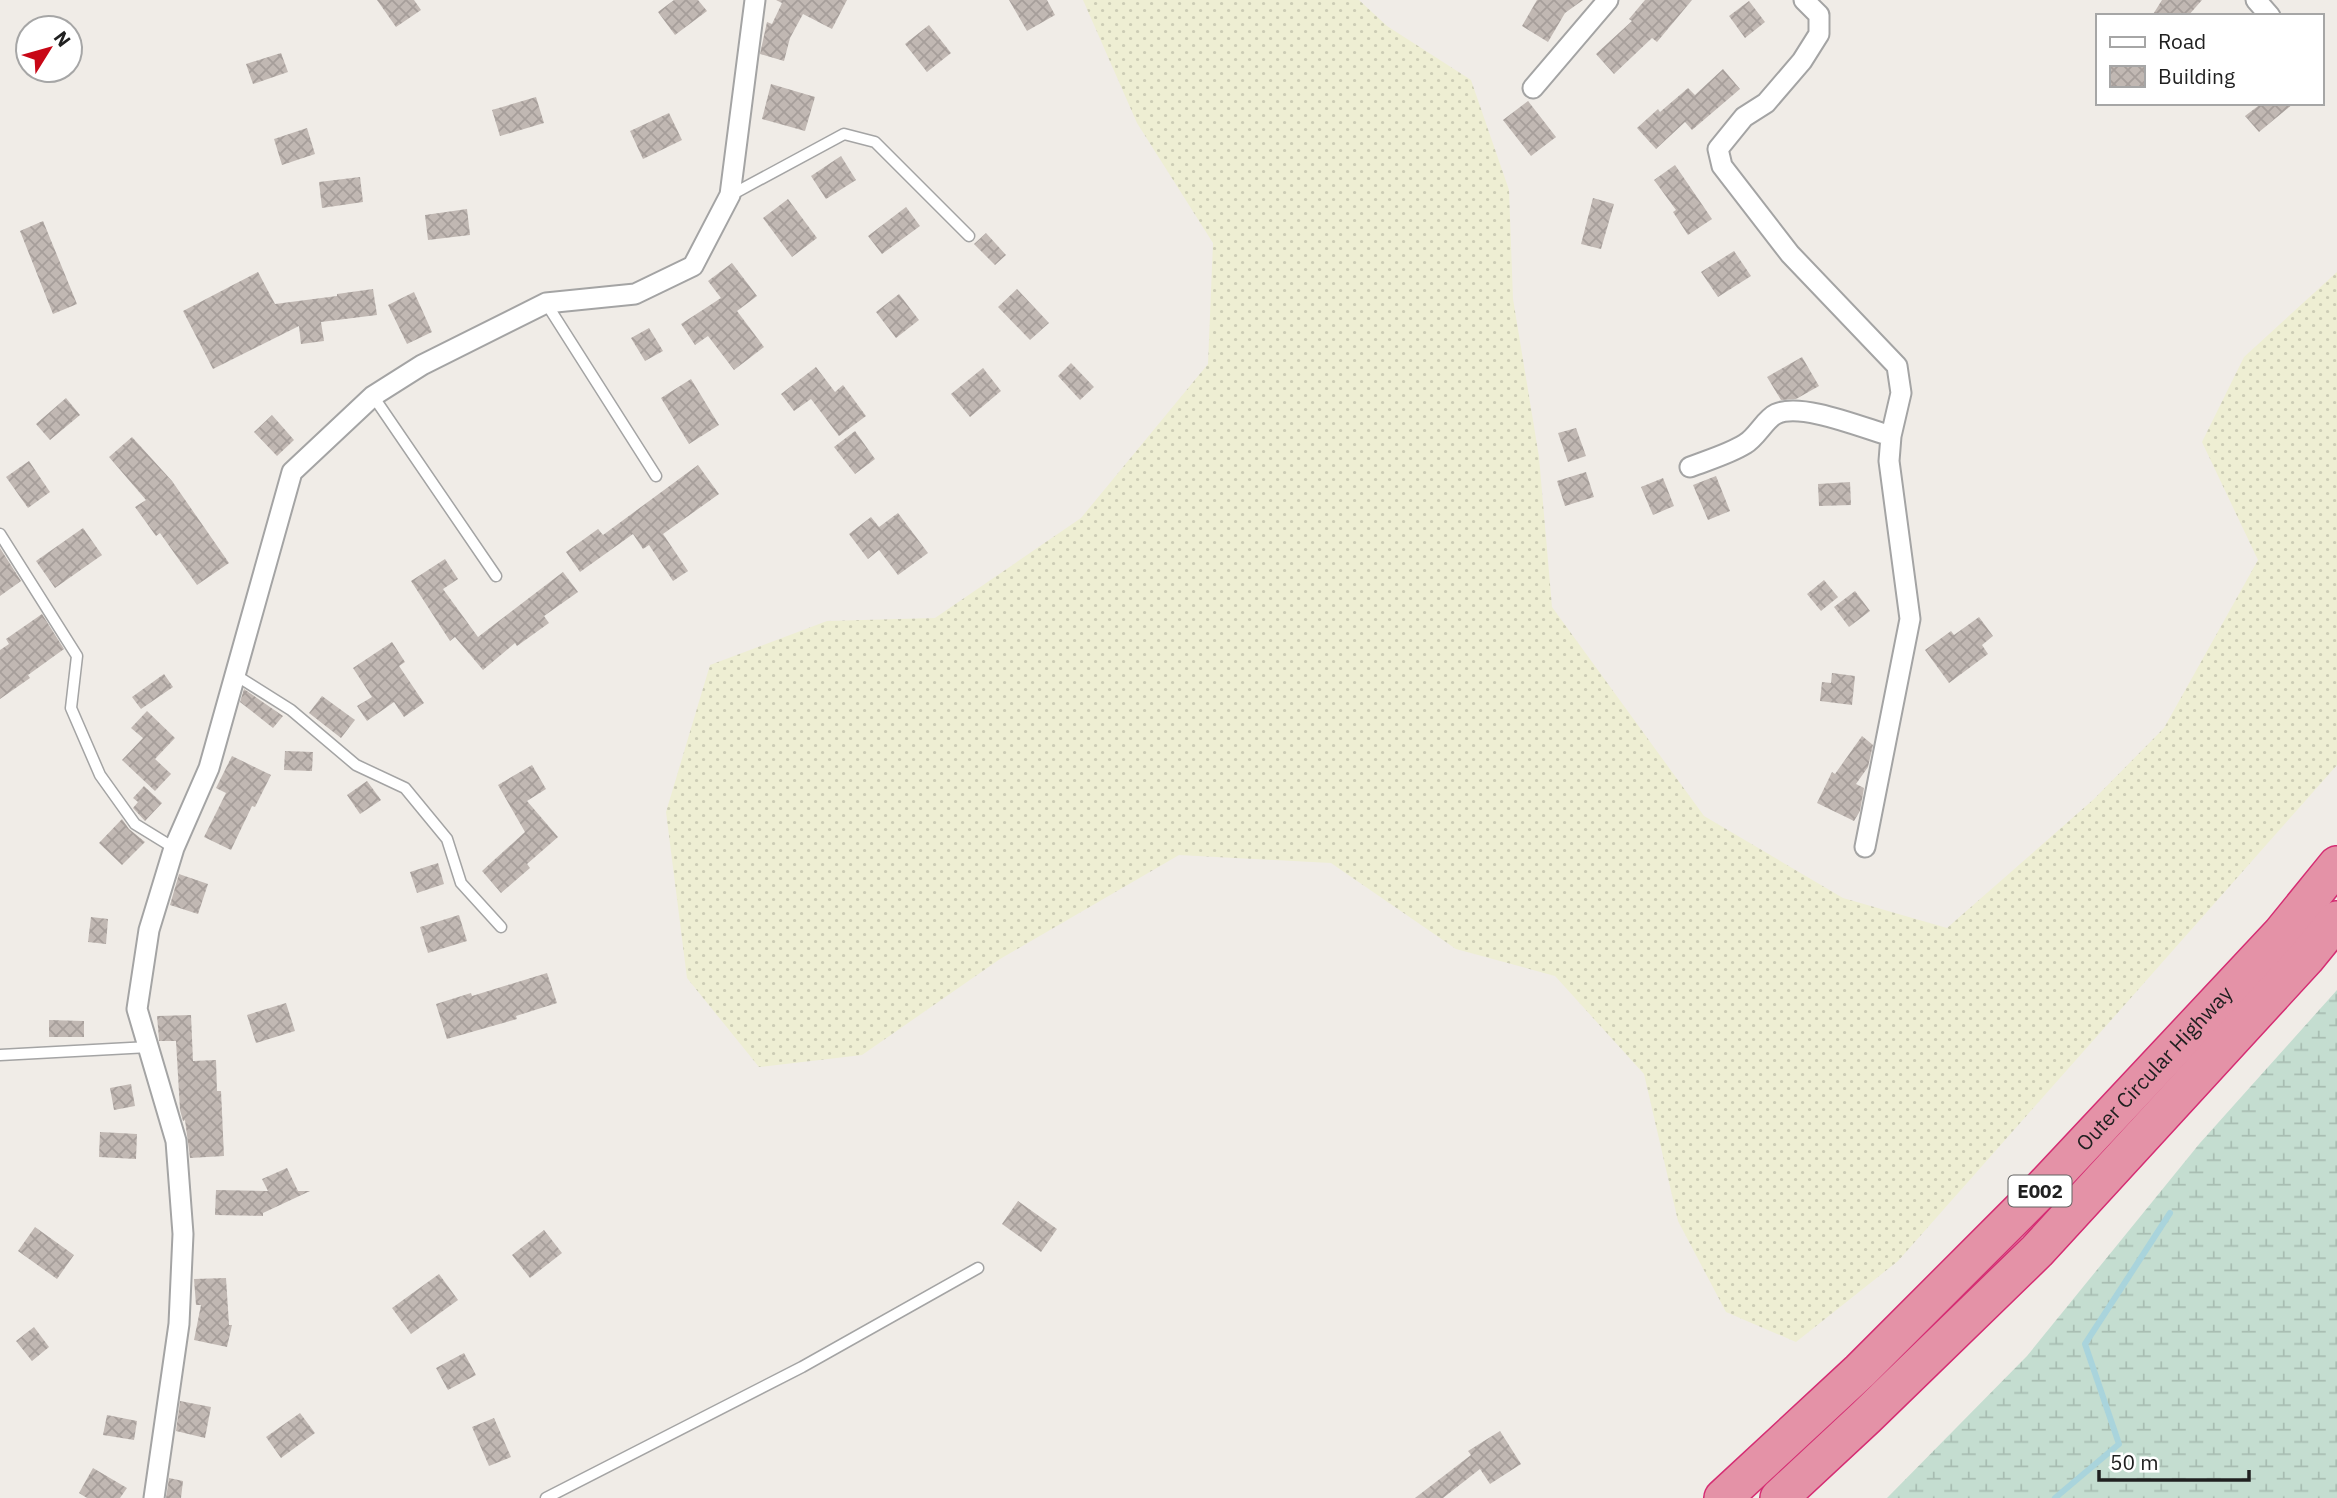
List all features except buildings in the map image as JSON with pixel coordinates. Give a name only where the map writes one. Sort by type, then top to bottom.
[{"type":"highway","name":"Outer Circular Highway","points":[[1723,1498],[1860,1371],[2039,1192],[2281,934],[2337,865]]},
{"type":"highway","name":"Outer Circular Highway","points":[[1779,1498],[1866,1418],[2037,1251],[2306,958],[2337,920]]},
{"type":"street","points":[[154,1498],[179,1324],[183,1234],[176,1141],[137,1009],[149,930],[174,848],[209,768],[237,676],[292,472],[373,396],[422,365],[546,303],[635,294],[693,266],[730,195],[755,0]]},
{"type":"street","points":[[1533,88],[1608,0]]},
{"type":"street","points":[[1804,0],[1819,15],[1819,34],[1802,61],[1766,103],[1744,117],[1718,149],[1722,166],[1790,254],[1897,366],[1900,393],[1889,461],[1910,619],[1865,847]]},
{"type":"street","points":[[2256,0],[2268,14]]},
{"type":"street","points":[[1690,467],[1746,444],[1773,415],[1786,411],[1803,410],[1891,436]]},
{"type":"lane","points":[[730,195],[845,134],[875,142],[969,236]]},
{"type":"lane","points":[[546,303],[656,476]]},
{"type":"lane","points":[[373,396],[496,576]]},
{"type":"lane","points":[[0,534],[77,656],[71,708],[100,775],[135,824],[174,848]]},
{"type":"lane","points":[[237,676],[291,710],[356,765],[405,788],[447,839],[461,883],[501,927]]},
{"type":"lane","points":[[0,1055],[149,1047]]},
{"type":"lane","points":[[546,1498],[802,1367],[978,1268]]},
{"type":"green space","points":[[1083,0],[1359,0],[1387,26],[1471,80],[1509,190],[1513,299],[1539,457],[1552,607],[1704,816],[1843,898],[1947,928],[2094,799],[2164,728],[2258,560],[2202,442],[2244,357],[2337,272],[2337,765],[1898,1261],[1796,1342],[1726,1312],[1678,1221],[1644,1074],[1555,976],[1456,949],[1331,863],[1179,855],[1000,959],[862,1055],[759,1067],[687,978],[666,812],[710,665],[827,621],[935,618],[1081,518],[1208,364],[1213,243],[1137,123]]},
{"type":"green space","points":[[2337,990],[2337,1498],[1887,1498],[2027,1356],[2200,1143]]},
{"type":"waterway","points":[[2055,1498],[2119,1444],[2085,1344],[2170,1213]]}]
